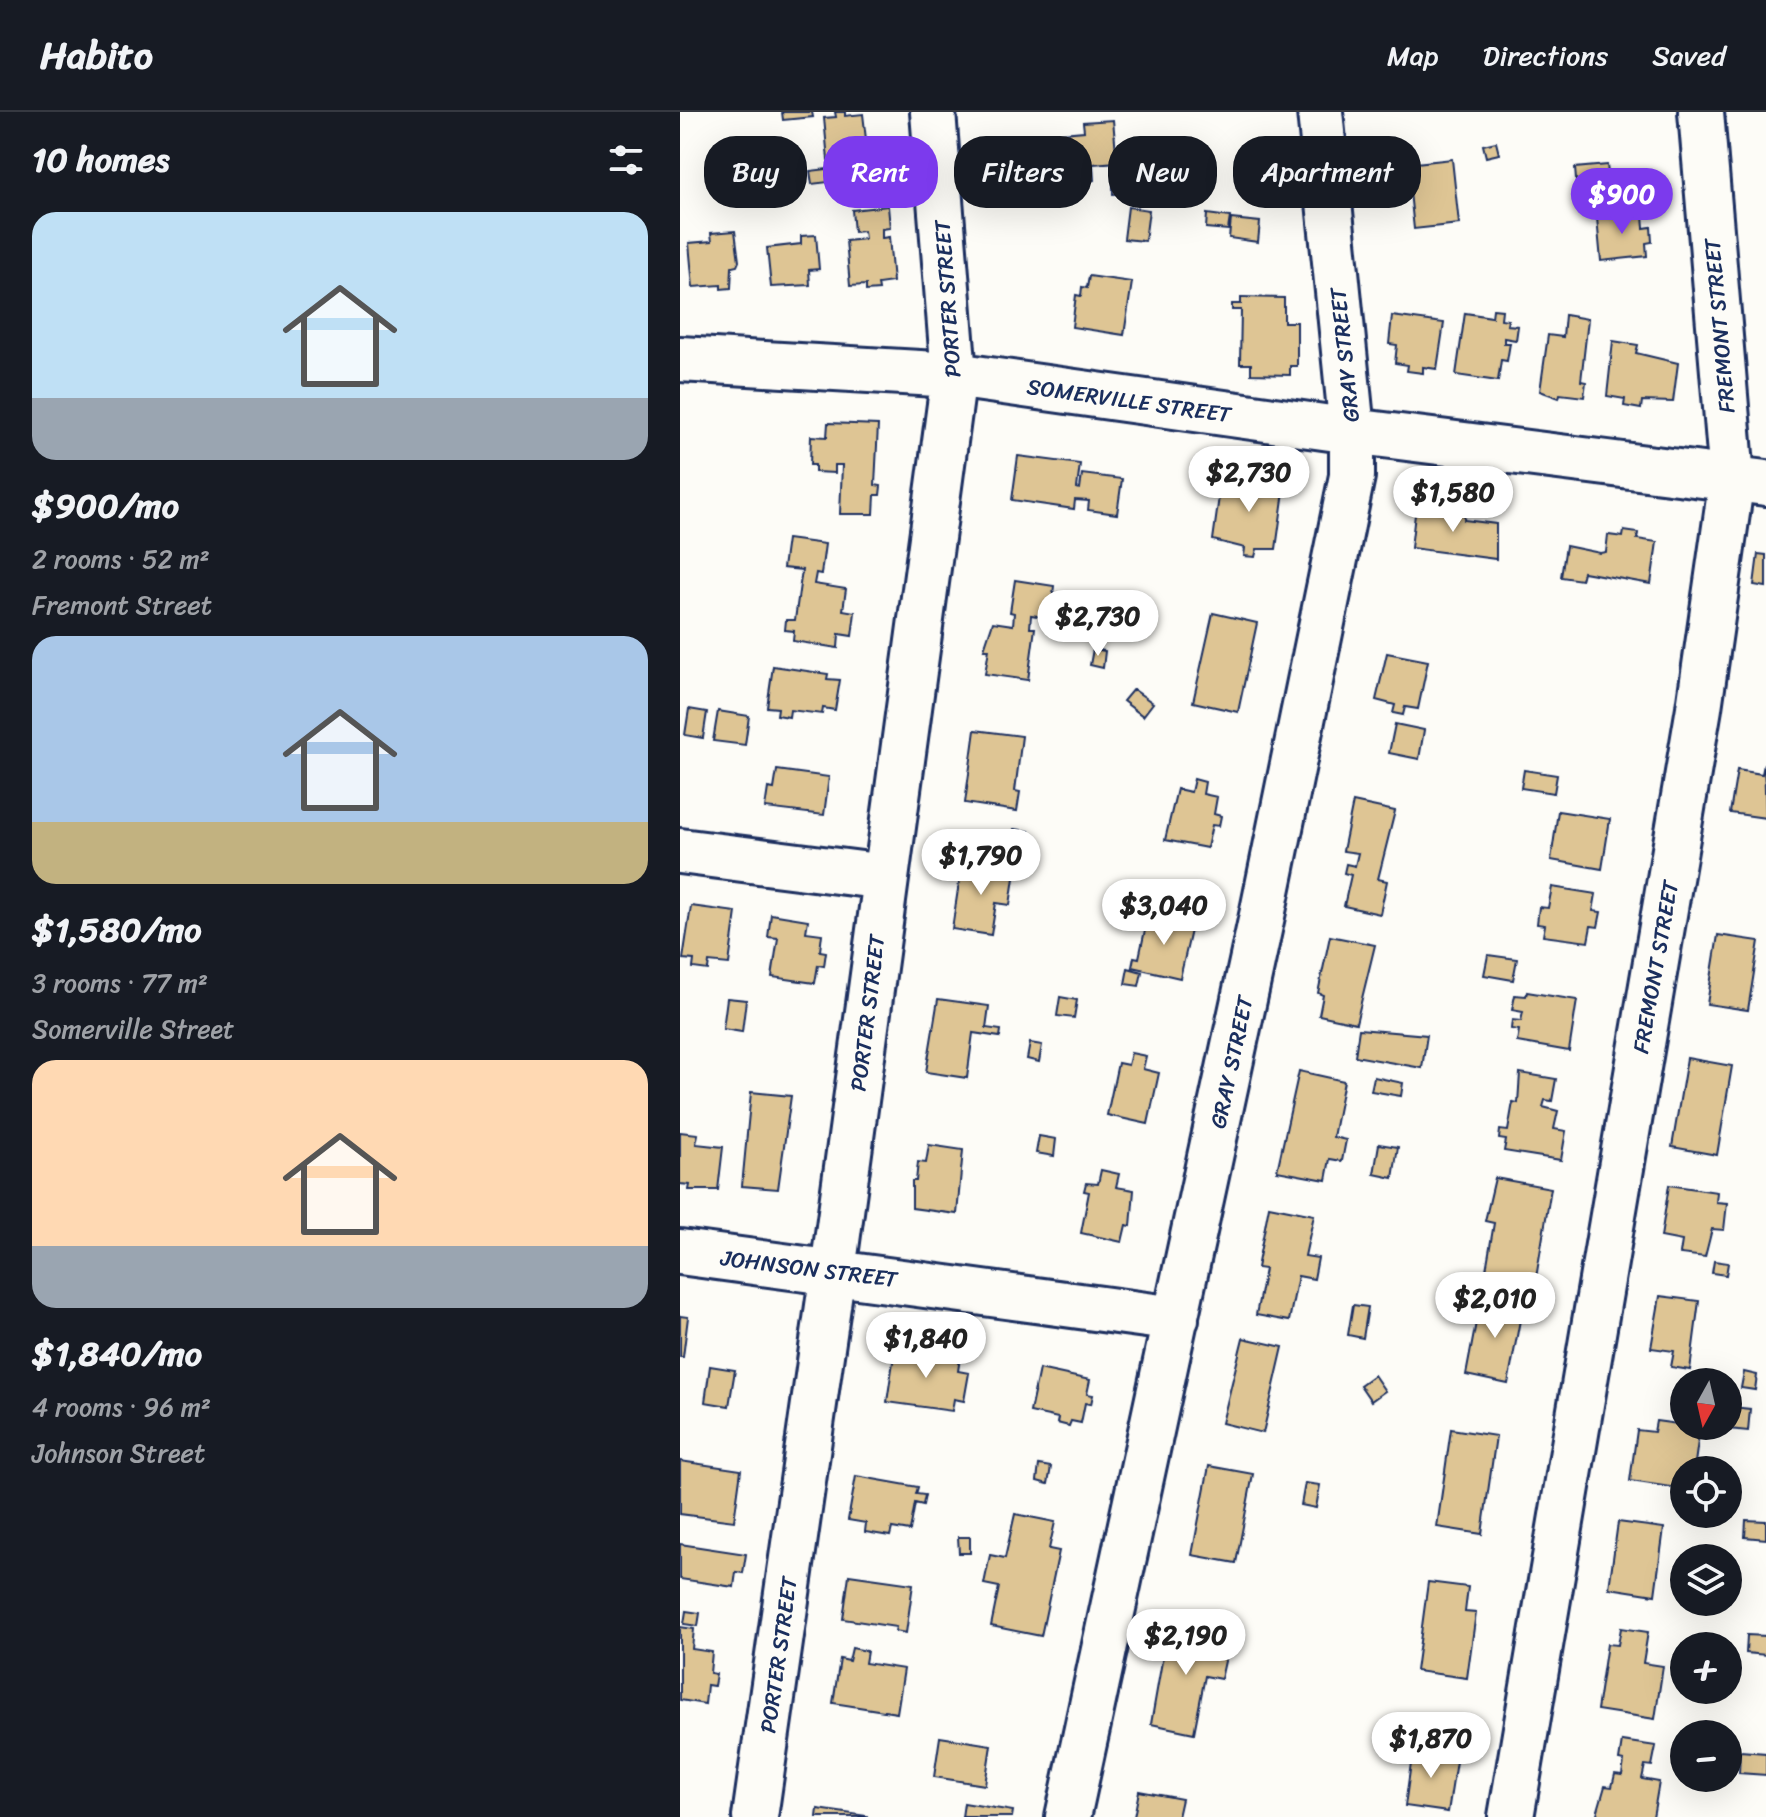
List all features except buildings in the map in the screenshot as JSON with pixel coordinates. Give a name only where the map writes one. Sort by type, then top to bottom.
[{"type":"street","name":"PORTER STREET","points":[[755,1817],[833,1271],[954,375],[933,112]]},
{"type":"street","name":"GRAY STREET","points":[[1068,1817],[1176,1319],[1352,476],[1352,431],[1320,112]]},
{"type":"street","name":"FREMONT STREET","points":[[1511,1817],[1699,708],[1749,480],[1701,112]]},
{"type":"street","name":"SOMERVILLE STREET","points":[[680,359],[954,375],[1352,431],[1749,480]]},
{"type":"street","points":[[680,851],[885,877]]},
{"type":"street","name":"JOHNSON STREET","points":[[680,1252],[1176,1319]]}]
